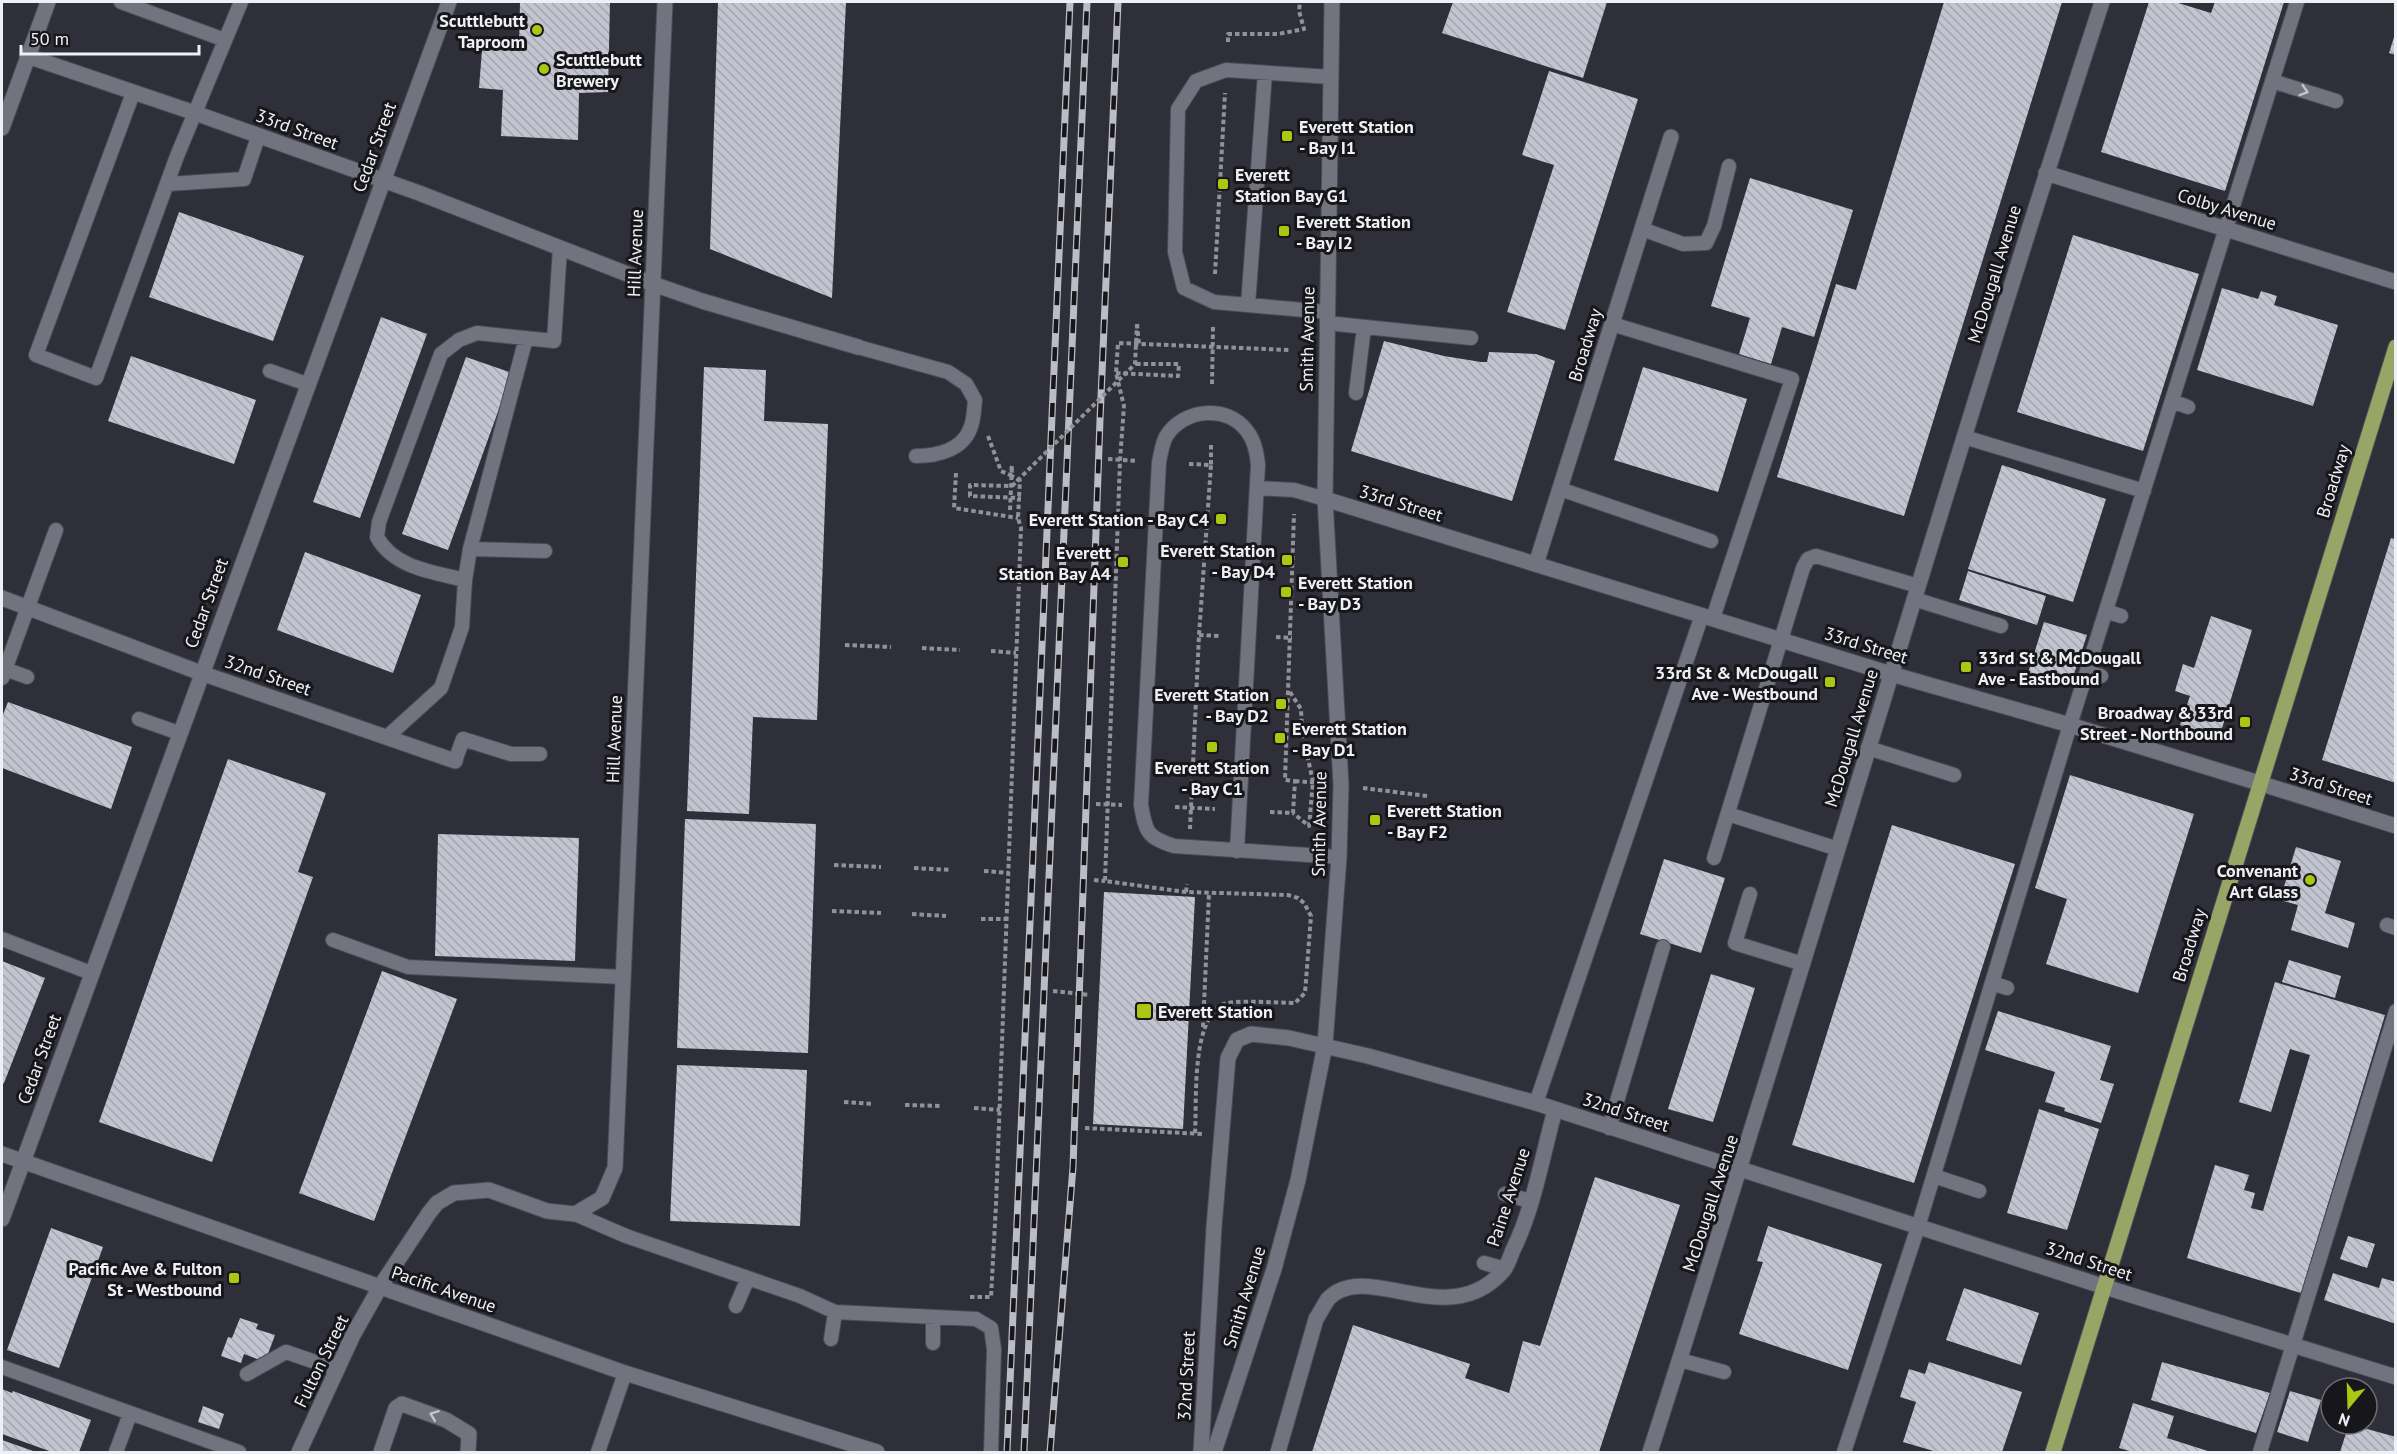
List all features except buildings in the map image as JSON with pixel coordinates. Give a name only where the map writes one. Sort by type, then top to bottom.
[{"type":"main road","name":"Broadway","points":[[2053,1452],[2396,347]]},
{"type":"street","points":[[2,128],[48,2]]},
{"type":"street","name":"Cedar Street","points":[[2,1219],[449,2]]},
{"type":"street","name":"Hill Avenue","points":[[575,1214],[602,1198],[615,1168],[665,2]]},
{"type":"street","name":"Smith Avenue","points":[[1214,1452],[1274,1269],[1298,1180],[1325,1045],[1339,857],[1340,762],[1325,499],[1332,2]]},
{"type":"street","name":"McDougall Avenue","points":[[1650,1452],[1741,1169],[1916,592],[2046,173],[2102,2]]},
{"type":"street","name":"33rd Street","points":[[27,56],[382,180],[653,284],[702,301],[858,347]]},
{"type":"street","name":"Broadway","points":[[1536,564],[1671,137]]},
{"type":"street","name":"Colby Avenue","points":[[2046,173],[2396,282]]},
{"type":"street","name":"33rd Street","points":[[1325,499],[1891,674],[2070,725],[2396,826]]},
{"type":"street","name":"32nd Street","points":[[2,598],[201,673],[455,761]]},
{"type":"street","name":"32nd Street","points":[[1201,1452],[1214,1227],[1228,1058],[1237,1040],[1251,1034],[1325,1045],[1536,1103],[2105,1287],[2396,1377]]},
{"type":"street","name":"Paine Avenue","points":[[1278,1452],[1316,1319],[1329,1299],[1342,1290],[1361,1285],[1430,1298],[1463,1296],[1484,1287],[1504,1269],[1522,1232],[1555,1110]]},
{"type":"street","name":"Pacific Avenue","points":[[2,1154],[625,1373],[877,1452]]},
{"type":"street","points":[[380,1287],[429,1213],[437,1203],[454,1193],[489,1190],[547,1211],[575,1214]]},
{"type":"street","name":"Fulton Street","points":[[299,1452],[336,1370],[380,1287]]},
{"type":"street","points":[[381,1452],[396,1408],[402,1404],[446,1420],[469,1434],[468,1452]]},
{"type":"lane","points":[[121,2],[225,39]]},
{"type":"lane","points":[[133,93],[36,355],[96,378],[195,113],[241,2]]},
{"type":"lane","points":[[1844,1452],[1934,1176],[1975,1062],[1992,983],[2070,725],[2297,2]]},
{"type":"lane","points":[[1330,77],[1226,70],[1196,81],[1178,109],[1175,252],[1184,288],[1214,302],[1327,318],[1364,327],[1471,338]]},
{"type":"lane","points":[[1248,305],[1265,73]]},
{"type":"lane","points":[[2272,81],[2336,101]]},
{"type":"lane","points":[[168,184],[244,179],[258,137]]},
{"type":"lane","points":[[1642,229],[1683,244],[1706,243],[1730,166]]},
{"type":"lane","points":[[465,580],[412,566],[391,556],[376,537],[379,522],[441,354],[459,340],[477,333],[554,341],[560,248]]},
{"type":"lane","points":[[1536,1103],[1792,380],[1612,324]]},
{"type":"lane","points":[[1356,393],[1364,327]]},
{"type":"lane","points":[[387,737],[441,688],[462,627],[465,580],[470,549],[526,338]]},
{"type":"lane","points":[[858,347],[948,372],[966,384],[975,400],[970,429],[959,446],[928,456],[916,456]]},
{"type":"lane","points":[[270,371],[307,384]]},
{"type":"lane","points":[[2172,401],[2188,407]]},
{"type":"lane","points":[[1237,851],[1258,488],[1256,448],[1246,430],[1230,417],[1211,412],[1191,415],[1174,426],[1166,437],[1159,462],[1141,805],[1145,827],[1155,840],[1174,846],[1237,851],[1339,857]]},
{"type":"lane","points":[[1964,437],[2144,491]]},
{"type":"lane","points":[[1258,488],[1294,490],[1325,499]]},
{"type":"lane","points":[[1560,489],[1711,541]]},
{"type":"lane","points":[[27,677],[3,673],[56,530]]},
{"type":"lane","points":[[470,549],[545,551]]},
{"type":"lane","points":[[1714,858],[1803,568],[1808,559],[1816,556],[2001,626]]},
{"type":"lane","points":[[2106,611],[2121,616]]},
{"type":"lane","points":[[2087,672],[2101,676]]},
{"type":"lane","points":[[139,719],[179,733]]},
{"type":"lane","points":[[455,761],[463,739],[511,754],[540,754]]},
{"type":"lane","points":[[1869,748],[1954,774]]},
{"type":"lane","points":[[1728,814],[1838,849]]},
{"type":"lane","points":[[1750,894],[1735,943],[1803,964]]},
{"type":"lane","points":[[2,939],[91,973]]},
{"type":"lane","points":[[333,940],[408,967],[623,977]]},
{"type":"lane","points":[[1609,1128],[1663,947]]},
{"type":"lane","points":[[1992,983],[2007,988]]},
{"type":"lane","points":[[2260,1452],[2292,1345],[2351,1172],[2396,1011]]},
{"type":"lane","points":[[1934,1176],[1979,1191]]},
{"type":"lane","points":[[1505,1194],[1530,1201]]},
{"type":"lane","points":[[575,1214],[626,1236],[800,1296],[835,1312],[976,1319],[991,1328],[994,1349],[991,1452]]},
{"type":"lane","points":[[1484,1263],[1504,1269]]},
{"type":"lane","points":[[736,1306],[748,1278]]},
{"type":"lane","points":[[831,1339],[835,1312]]},
{"type":"lane","points":[[933,1318],[933,1343]]},
{"type":"lane","points":[[247,1374],[286,1352],[336,1370]]},
{"type":"lane","points":[[1680,1360],[1724,1372]]},
{"type":"lane","points":[[2,1367],[130,1414],[170,1420],[224,1442],[239,1452]]},
{"type":"lane","points":[[598,1452],[625,1373]]},
{"type":"lane","points":[[117,1452],[130,1414]]},
{"type":"path","points":[[1228,42],[1228,34],[1278,34],[1304,29],[1299,10],[1300,2]]},
{"type":"path","points":[[1215,274],[1225,93]]},
{"type":"path","points":[[1135,364],[1137,324],[1138,344]]},
{"type":"path","points":[[1212,384],[1213,327]]},
{"type":"path","points":[[1106,881],[1120,460],[1124,405],[1116,373],[1118,343],[1290,350]]},
{"type":"path","points":[[1019,498],[970,496],[970,485],[1012,486],[1135,364],[1179,364],[1178,376],[1116,373]]},
{"type":"path","points":[[970,1297],[991,1298],[1022,528],[1018,518],[1020,481],[1001,471],[988,435]]},
{"type":"path","points":[[1190,830],[1211,445]]},
{"type":"path","points":[[1108,459],[1137,461]]},
{"type":"path","points":[[1189,464],[1211,465]]},
{"type":"path","points":[[1010,475],[1012,466],[1011,510]]},
{"type":"path","points":[[956,473],[954,508],[1018,518]]},
{"type":"path","points":[[1294,514],[1292,638],[1285,780],[1319,783]]},
{"type":"path","points":[[1199,635],[1219,636]]},
{"type":"path","points":[[1276,637],[1292,638]]},
{"type":"path","points":[[844,645],[891,647]]},
{"type":"path","points":[[922,648],[960,650]]},
{"type":"path","points":[[991,651],[1016,653]]},
{"type":"path","points":[[1269,812],[1293,813],[1309,826],[1313,782],[1301,709],[1289,691]]},
{"type":"path","points":[[1293,813],[1295,781]]},
{"type":"path","points":[[1363,788],[1427,796]]},
{"type":"path","points":[[1096,804],[1122,805]]},
{"type":"path","points":[[1175,807],[1215,808]]},
{"type":"path","points":[[834,865],[881,867]]},
{"type":"path","points":[[914,868],[951,870]]},
{"type":"path","points":[[984,871],[1009,873]]},
{"type":"path","points":[[1094,880],[1186,892],[1288,895],[1304,903],[1311,916],[1305,993],[1301,999],[1295,1003],[1241,1002],[1222,1005],[1211,1016],[1203,1030]]},
{"type":"path","points":[[1186,892],[1187,884]]},
{"type":"path","points":[[1195,1133],[1199,1050],[1203,1030],[1209,893]]},
{"type":"path","points":[[832,911],[881,913]]},
{"type":"path","points":[[912,914],[946,916]]},
{"type":"path","points":[[981,918],[1007,919]]},
{"type":"path","points":[[1053,991],[1090,995]]},
{"type":"path","points":[[844,1102],[873,1104]]},
{"type":"path","points":[[905,1105],[942,1106]]},
{"type":"path","points":[[974,1107],[1000,1110]]},
{"type":"path","points":[[1085,1128],[1222,1134]]},
{"type":"railway","points":[[1007,1452],[1070,2]]},
{"type":"railway","points":[[1024,1452],[1087,2]]},
{"type":"railway","points":[[1050,1452],[1073,1167],[1100,420],[1118,2]]},
{"type":"place","name":"Scuttlebutt Taproom","points":[[537,30]]},
{"type":"place","name":"Scuttlebutt Brewery","points":[[544,69]]},
{"type":"place","name":"Everett Station - Bay I1","points":[[1287,136]]},
{"type":"place","name":"Everett Station Bay G1","points":[[1223,184]]},
{"type":"place","name":"Everett Station - Bay I2","points":[[1284,231]]},
{"type":"place","name":"Everett Station - Bay C4","points":[[1221,519]]},
{"type":"place","name":"Everett Station - Bay D4","points":[[1287,560]]},
{"type":"place","name":"Everett Station Bay A4","points":[[1123,562]]},
{"type":"place","name":"Everett Station - Bay D3","points":[[1286,592]]},
{"type":"place","name":"33rd St & McDougall Ave - Eastbound","points":[[1966,667]]},
{"type":"place","name":"33rd St & McDougall Ave - Westbound","points":[[1830,682]]},
{"type":"place","name":"Everett Station - Bay D2","points":[[1281,704]]},
{"type":"place","name":"Broadway & 33rd Street - Northbound","points":[[2245,722]]},
{"type":"place","name":"Everett Station - Bay D1","points":[[1280,738]]},
{"type":"place","name":"Everett Station - Bay C1","points":[[1212,747]]},
{"type":"place","name":"Everett Station - Bay F2","points":[[1375,820]]},
{"type":"place","name":"Convenant Art Glass","points":[[2310,880]]},
{"type":"place","name":"Everett Station","points":[[1144,1011]]},
{"type":"place","name":"Pacific Ave & Fulton St - Westbound","points":[[234,1278]]}]
